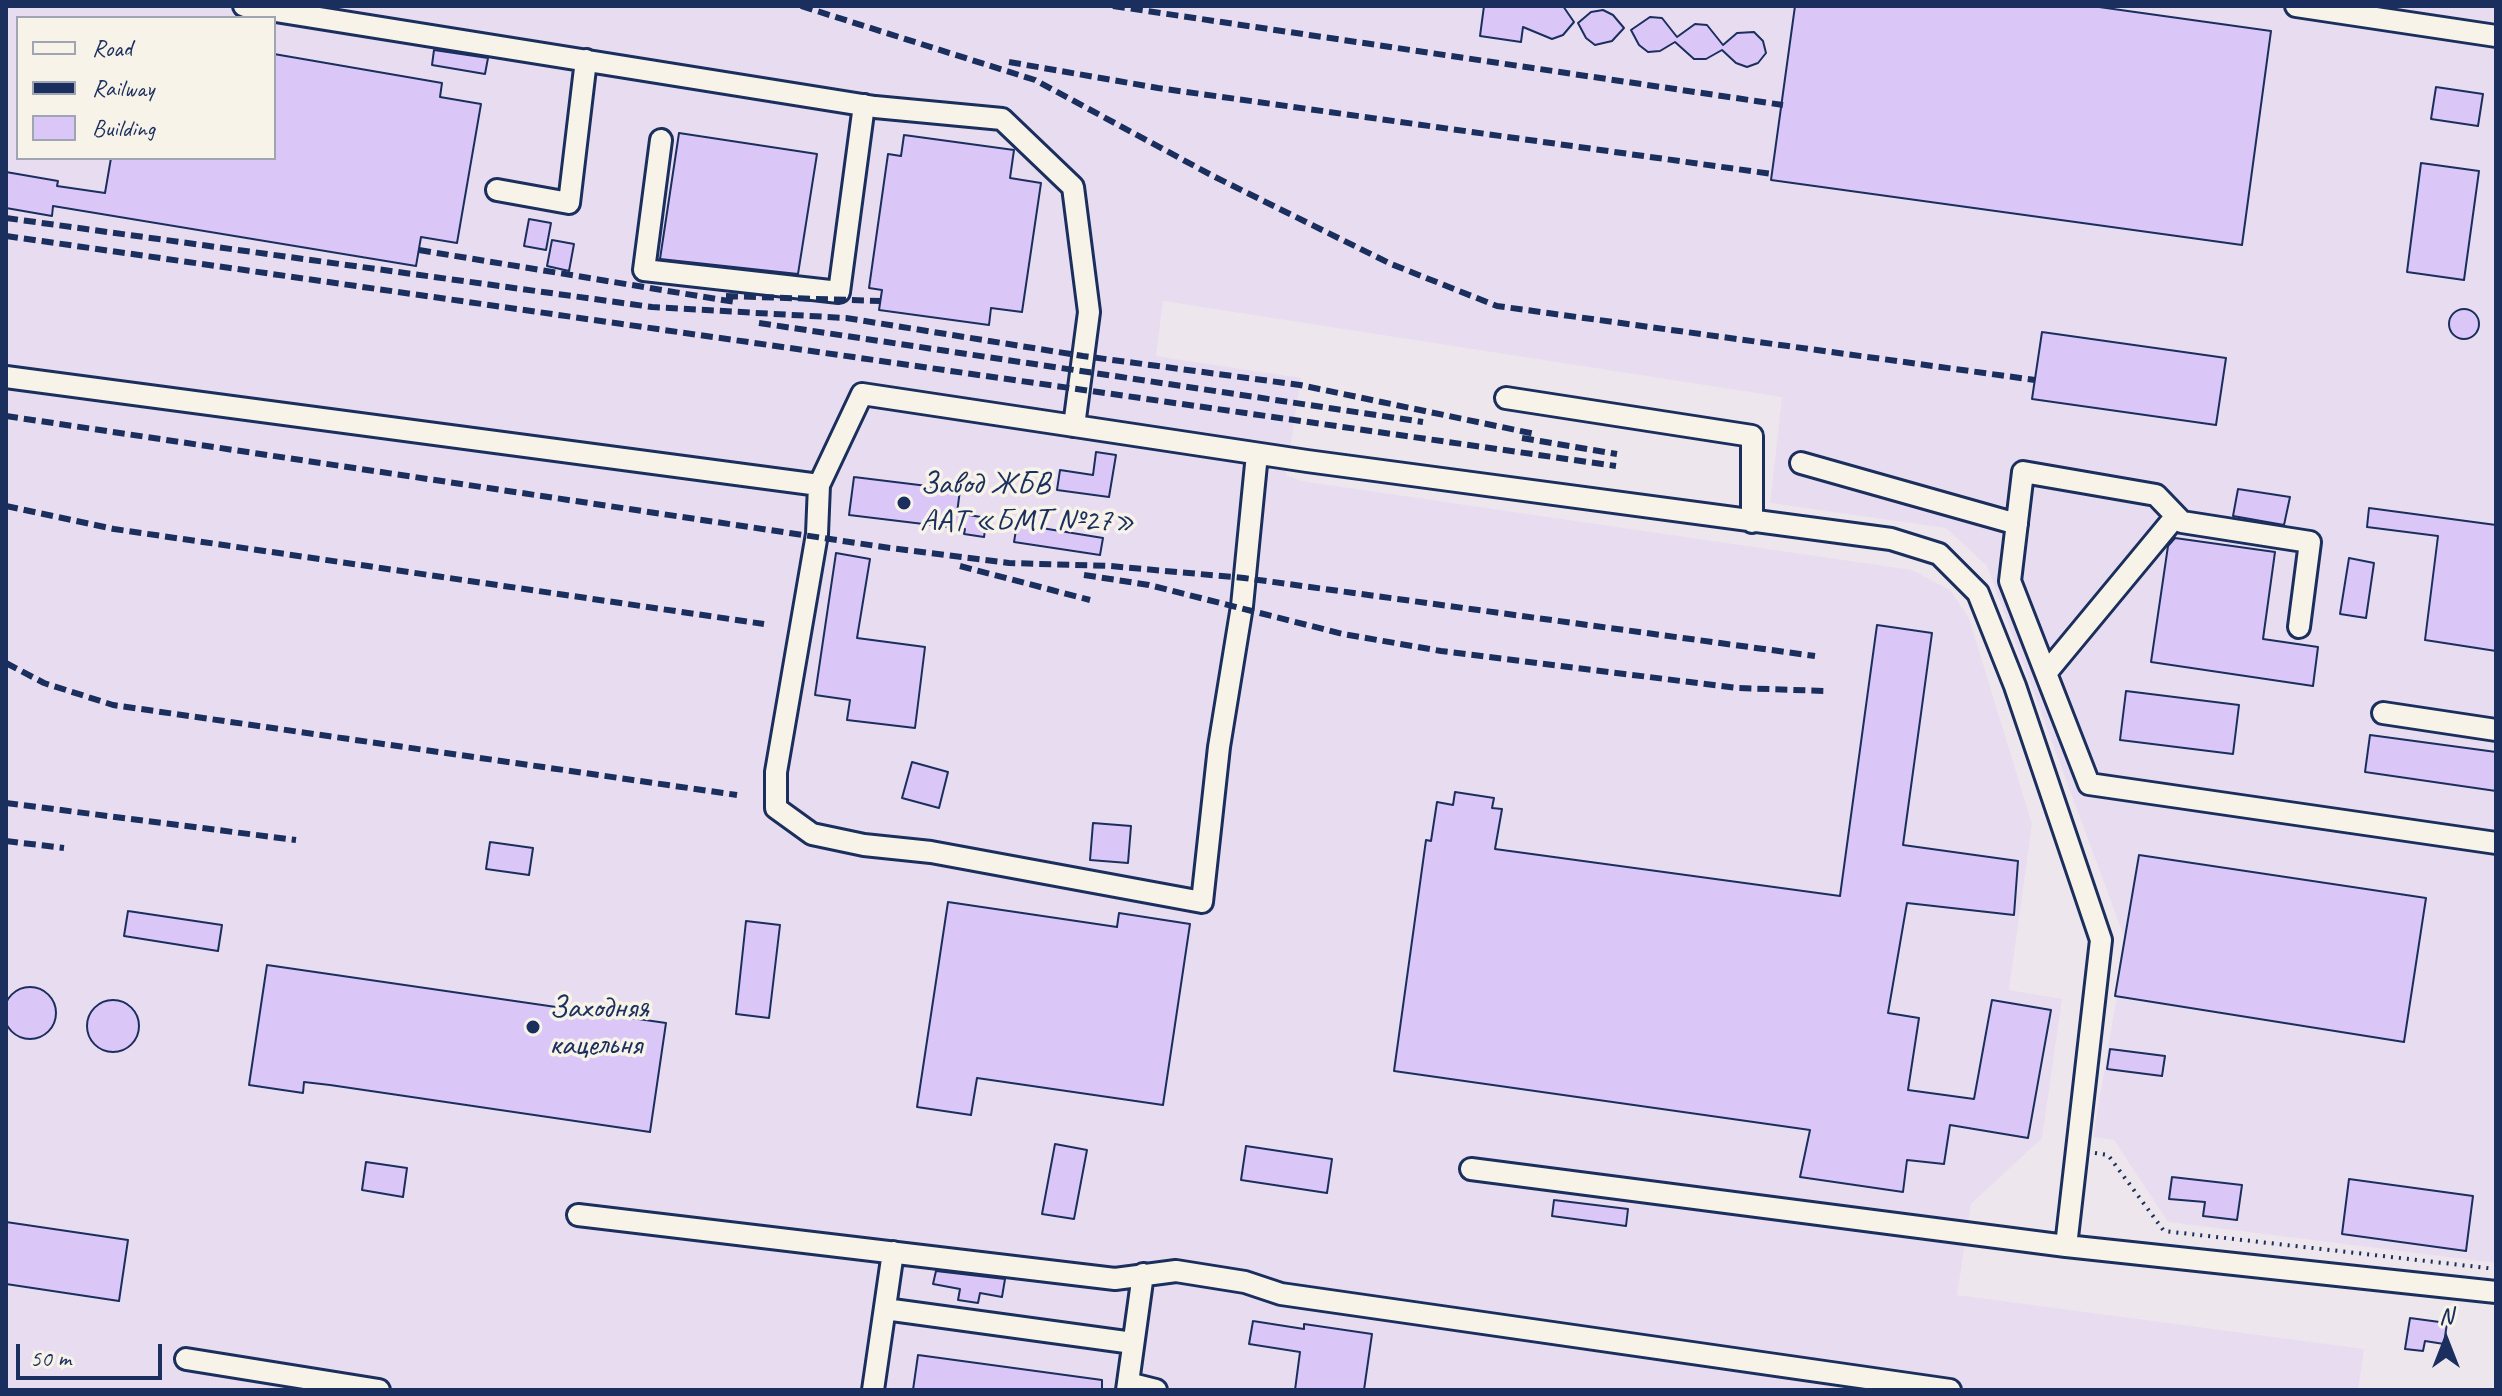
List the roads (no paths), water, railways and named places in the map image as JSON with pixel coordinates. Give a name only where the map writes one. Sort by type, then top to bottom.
[{"type":"street","points":[[244,6],[864,105],[1002,119],[1073,187],[1089,312],[1074,426]]},
{"type":"street","points":[[2296,6],[2496,36]]},
{"type":"street","points":[[497,190],[569,203],[586,60]]},
{"type":"street","points":[[661,140],[644,270],[839,292],[864,105]]},
{"type":"street","points":[[6,377],[819,485]]},
{"type":"street","points":[[1257,454],[1242,606],[1219,747],[1202,902],[931,852],[864,845],[812,834],[776,808],[776,772],[817,534],[819,485],[862,394],[1257,454],[1891,539],[1939,554],[1978,593],[2015,686],[2101,940],[2066,1246]]},
{"type":"street","points":[[1506,398],[1752,436],[1752,522]]},
{"type":"street","points":[[1801,463],[2017,524]]},
{"type":"street","points":[[2299,627],[2310,542],[2182,522],[2156,495],[2023,472],[2010,581],[2089,784],[2496,843]]},
{"type":"street","points":[[2046,673],[2176,516]]},
{"type":"street","points":[[2383,713],[2496,730]]},
{"type":"street","points":[[1471,1169],[2066,1246],[2496,1292]]},
{"type":"street","points":[[578,1215],[1115,1279],[1176,1271],[1245,1282],[1281,1294],[1950,1390]]},
{"type":"street","points":[[873,1390],[893,1252]]},
{"type":"street","points":[[1143,1274],[1127,1386],[1156,1390]]},
{"type":"street","points":[[885,1309],[1133,1343]]},
{"type":"street","points":[[186,1359],[379,1390]]},
{"type":"railway","points":[[801,6],[1035,80],[1213,176],[1391,264],[1497,306],[2035,380]]},
{"type":"railway","points":[[1113,6],[1783,105]]},
{"type":"railway","points":[[1009,62],[1158,88],[1772,174]]},
{"type":"railway","points":[[6,218],[652,307],[846,318],[1083,356],[1300,385],[1535,434]]},
{"type":"railway","points":[[6,236],[1616,466]]},
{"type":"railway","points":[[419,250],[735,302]]},
{"type":"railway","points":[[726,296],[881,301]]},
{"type":"railway","points":[[759,323],[1423,422]]},
{"type":"railway","points":[[6,416],[890,548],[1009,563],[1110,566],[1244,578],[1815,656]]},
{"type":"railway","points":[[1522,438],[1617,454]]},
{"type":"railway","points":[[6,506],[114,529],[764,624]]},
{"type":"railway","points":[[960,566],[1090,600]]},
{"type":"railway","points":[[1084,575],[1149,585],[1343,634],[1441,651],[1737,688],[1826,691]]},
{"type":"railway","points":[[6,663],[44,683],[113,705],[737,795]]},
{"type":"railway","points":[[6,803],[296,840]]},
{"type":"railway","points":[[6,841],[64,848]]},
{"type":"place","name":"Завод ЖБВ ААТ «БМТ №27»","points":[[904,503]]},
{"type":"place","name":"Заходняя кацельня","points":[[533,1027]]}]
